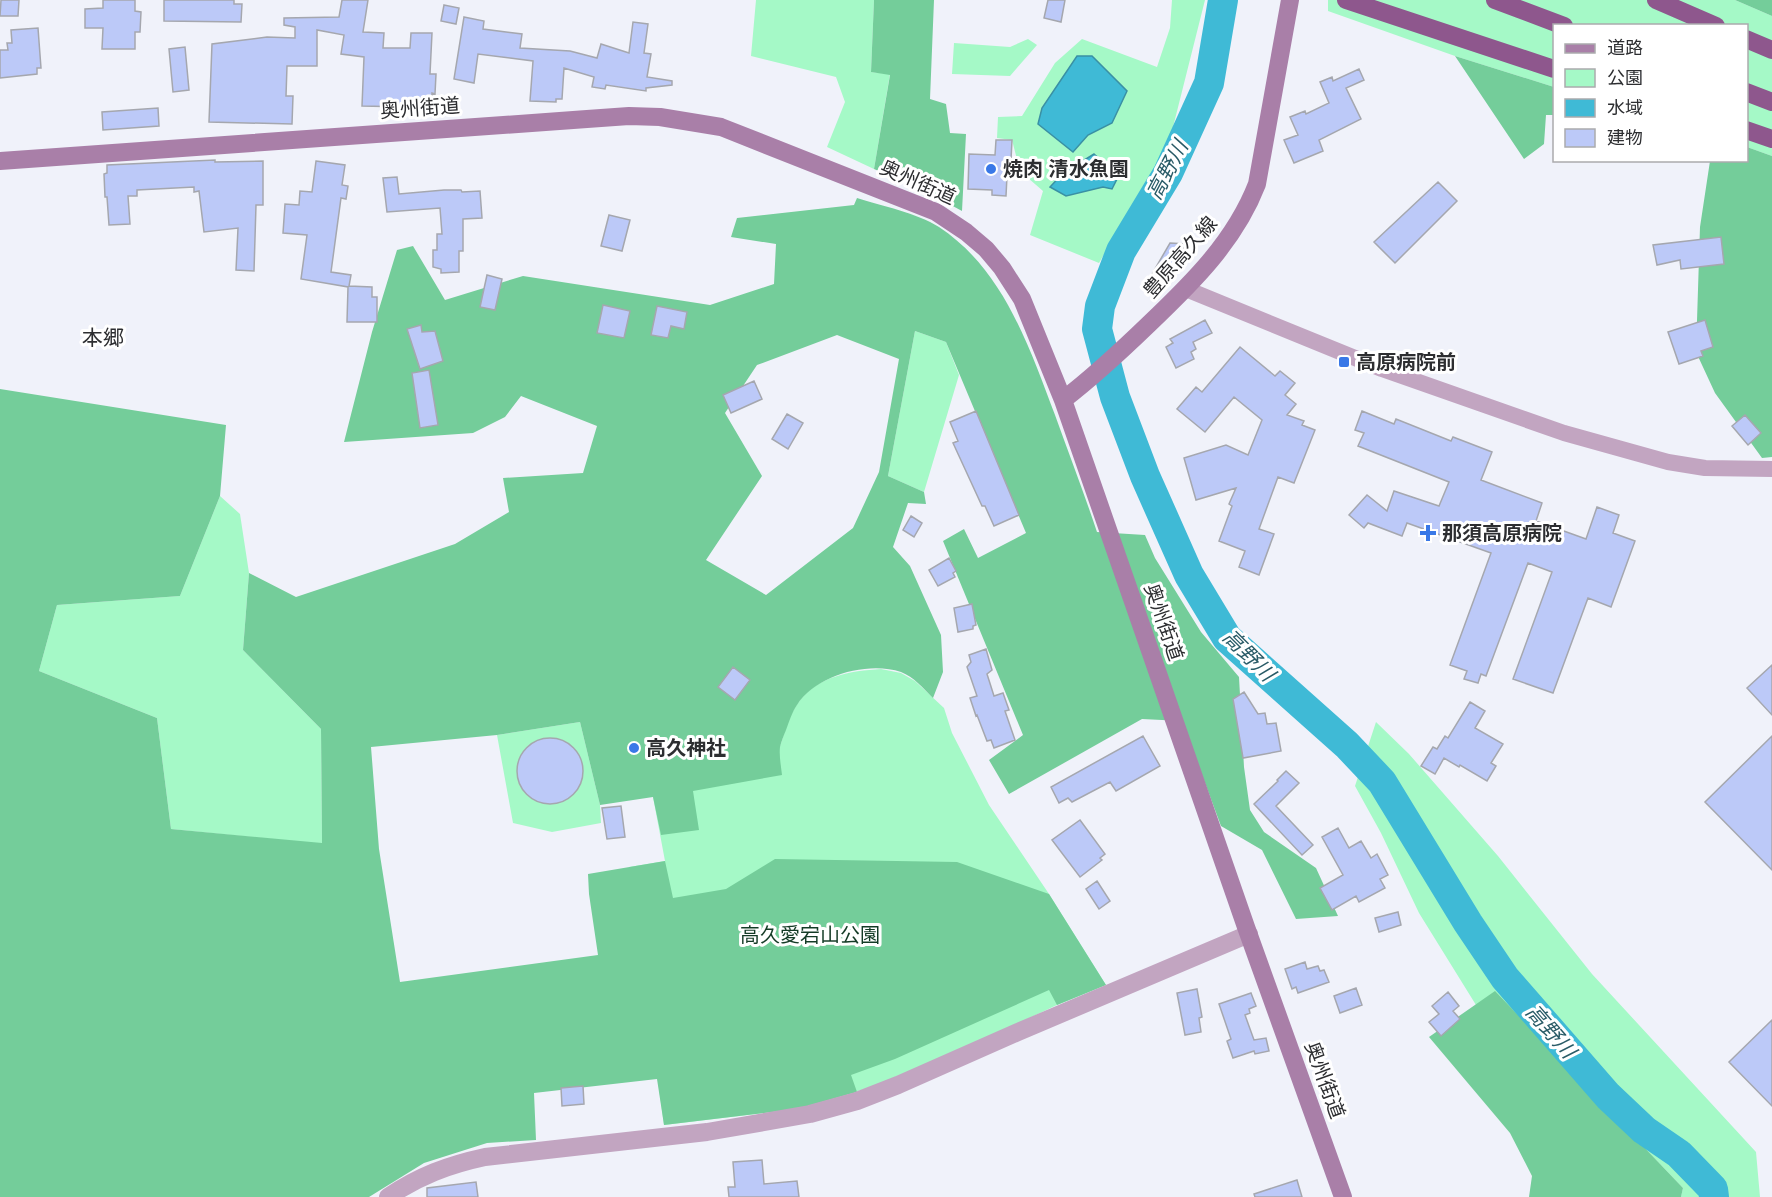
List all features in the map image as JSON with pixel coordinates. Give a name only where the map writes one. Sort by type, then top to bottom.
[{"type":"highway","points":[[1346,0],[1553,69]]},
{"type":"highway","points":[[1495,0],[1559,24]]},
{"type":"highway","points":[[1656,0],[1711,24]]},
{"type":"highway","points":[[1748,40],[1772,50]]},
{"type":"highway","points":[[1748,93],[1772,102]]},
{"type":"highway","points":[[1748,131],[1772,139]]},
{"type":"main road","name":"豊原高久線","points":[[1063,400],[1085,383],[1186,289],[1212,260],[1248,207],[1257,184],[1290,0]]},
{"type":"main road","name":"奥州街道","points":[[0,161],[629,116],[660,117],[721,127],[936,212],[966,231],[1002,268],[1022,299],[1063,400],[1343,1197]]},
{"type":"street","points":[[1186,289],[1382,369],[1575,437],[1668,462],[1705,468],[1772,469]]},
{"type":"street","points":[[388,1197],[421,1176],[456,1163],[485,1157],[708,1132],[810,1114],[857,1101],[898,1086],[1018,1032],[1249,934]]},
{"type":"green space","points":[[756,0],[874,0],[871,72],[890,74],[874,169],[827,147],[845,102],[836,77],[751,56]]},
{"type":"green space","points":[[874,0],[934,0],[930,99],[946,104],[950,133],[966,134],[962,211],[925,191],[874,169],[890,75],[871,72]]},
{"type":"green space","points":[[1172,0],[1205,0],[1169,143],[1099,263],[1030,235],[1043,191],[1020,171],[1012,140],[997,138],[998,117],[1022,116],[1055,63],[1082,39],[1157,67],[1170,28]]},
{"type":"green space","points":[[1328,0],[1735,0],[1772,16],[1772,156],[1748,147],[1748,24],[1553,24],[1553,87],[1455,56],[1328,11]]},
{"type":"green space","points":[[1735,0],[1772,0],[1772,16]]},
{"type":"green space","points":[[1028,39],[1037,45],[1010,76],[952,74],[954,43],[1010,47]]},
{"type":"green space","points":[[1455,56],[1553,87],[1553,115],[1546,115],[1544,144],[1524,159]]},
{"type":"green space","points":[[1748,147],[1772,156],[1772,457],[1762,458],[1715,393],[1696,352],[1700,227],[1710,162],[1748,162]]},
{"type":"green space","points":[[857,198],[910,214],[939,227],[962,245],[997,287],[1012,312],[1035,363],[1097,532],[1145,535],[1155,558],[1201,632],[1239,677],[1244,767],[1250,810],[1264,832],[1316,868],[1338,916],[1296,919],[1262,850],[1221,826],[1182,721],[1142,719],[1009,794],[989,760],[1023,735],[943,541],[964,529],[978,558],[1026,533],[946,342],[915,331],[888,476],[924,492],[926,504],[908,503],[893,547],[910,566],[941,635],[943,672],[933,698],[910,677],[888,669],[859,670],[830,678],[806,695],[794,711],[780,747],[782,775],[693,791],[699,830],[661,835],[653,797],[600,805],[580,722],[497,735],[371,747],[379,849],[400,982],[598,955],[588,874],[665,861],[673,898],[726,889],[775,859],[957,862],[1049,894],[1106,985],[1057,1005],[1049,990],[895,1059],[851,1075],[857,1092],[797,1109],[664,1125],[657,1079],[534,1093],[536,1140],[487,1143],[424,1163],[369,1197],[0,1197],[0,389],[226,425],[220,496],[180,596],[57,605],[39,671],[157,718],[171,829],[322,843],[321,729],[243,650],[249,573],[296,597],[455,544],[509,512],[503,478],[583,473],[597,426],[521,396],[505,417],[473,433],[344,442],[372,332],[397,250],[413,246],[445,300],[523,276],[710,305],[774,284],[776,244],[731,237],[737,218],[854,205]],"holes":[[[837,335],[899,359],[879,472],[853,528],[766,595],[706,560],[762,476],[725,413],[757,365]]]},
{"type":"green space","points":[[915,331],[946,342],[959,375],[924,492],[888,476]]},
{"type":"green space","points":[[220,496],[240,514],[249,573],[243,650],[321,729],[322,844],[171,829],[157,718],[39,671],[57,605],[180,596]]},
{"type":"green space","name":"高久愛宕山公園","points":[[881,669],[901,673],[915,681],[944,708],[952,733],[989,805],[1049,894],[1106,985],[1057,1005],[902,1078],[797,1109],[664,1125],[629,867],[665,861],[653,797],[780,746],[795,708],[815,687],[824,681],[846,674]]},
{"type":"green space","points":[[580,722],[600,805],[601,823],[552,832],[513,823],[497,735]]},
{"type":"green space","points":[[1376,722],[1409,754],[1498,856],[1592,974],[1756,1152],[1760,1197],[1681,1197],[1683,1188],[1495,992],[1476,1005],[1419,913],[1381,833],[1355,786]]},
{"type":"green space","points":[[1495,991],[1683,1188],[1681,1197],[1529,1197],[1532,1176],[1510,1133],[1429,1037]]},
{"type":"water","points":[[1077,56],[1092,56],[1127,91],[1112,123],[1088,135],[1073,152],[1038,124],[1042,108]]},
{"type":"water","points":[[1094,154],[1118,177],[1112,189],[1103,187],[1066,196],[1050,187],[1065,171],[1079,168],[1081,162]]},
{"type":"building","points":[[1,0],[19,0],[18,16],[0,16]]},
{"type":"building","points":[[103,0],[135,0],[135,11],[141,12],[140,32],[135,32],[135,49],[102,49],[103,28],[85,28],[85,9],[103,8]]},
{"type":"building","points":[[164,0],[234,0],[234,4],[242,4],[241,22],[164,21]]},
{"type":"building","points":[[342,0],[368,0],[363,32],[384,33],[383,48],[410,48],[411,33],[432,33],[430,74],[436,74],[431,114],[407,113],[408,107],[362,106],[364,57],[341,54],[344,35],[317,30],[317,66],[287,66],[286,96],[293,96],[292,124],[209,122],[212,44],[267,37],[295,38],[295,27],[284,25],[284,18],[339,17]]},
{"type":"building","points":[[1048,0],[1065,0],[1061,22],[1044,18]]},
{"type":"building","points":[[444,5],[459,8],[456,24],[441,21]]},
{"type":"building","points":[[464,17],[484,21],[483,29],[522,34],[520,48],[570,51],[597,58],[601,44],[629,53],[633,22],[648,24],[644,53],[651,54],[647,77],[672,81],[672,85],[646,88],[646,91],[606,85],[605,89],[592,87],[594,77],[564,68],[562,99],[556,99],[556,102],[530,101],[533,61],[478,54],[474,83],[454,79]]},
{"type":"building","points":[[38,28],[41,68],[37,68],[37,74],[0,78],[0,50],[8,50],[7,43],[12,43],[11,30]]},
{"type":"building","points":[[185,47],[189,90],[173,92],[169,49]]},
{"type":"building","points":[[1359,69],[1364,80],[1346,88],[1361,119],[1319,140],[1323,151],[1294,163],[1284,140],[1298,135],[1290,117],[1305,111],[1306,114],[1329,103],[1320,82],[1332,77],[1333,81]]},
{"type":"building","points":[[158,108],[159,126],[103,130],[102,112]]},
{"type":"building","name":"焼肉 清水魚園","points":[[996,140],[1012,140],[1011,160],[1014,161],[1014,176],[1007,176],[1006,196],[992,195],[992,190],[968,189],[969,154],[995,155]]},
{"type":"building","points":[[215,160],[215,162],[263,161],[263,205],[256,205],[254,271],[236,270],[238,228],[204,232],[199,191],[194,192],[194,187],[137,190],[137,196],[128,196],[130,224],[109,225],[104,174],[107,173],[107,165]]},
{"type":"building","points":[[316,161],[345,165],[342,185],[348,186],[346,199],[341,198],[331,272],[351,275],[349,286],[372,287],[372,297],[377,297],[377,322],[347,322],[348,287],[301,279],[307,235],[283,233],[285,204],[299,205],[300,191],[312,192]]},
{"type":"building","points":[[397,177],[399,194],[444,190],[480,191],[482,218],[463,219],[463,251],[459,251],[459,272],[441,273],[441,269],[433,267],[433,250],[437,250],[437,234],[442,234],[440,208],[387,212],[383,178]]},
{"type":"building","points":[[1438,182],[1457,201],[1395,263],[1374,242]]},
{"type":"building","points":[[609,215],[630,220],[622,251],[601,246]]},
{"type":"building","points":[[1721,237],[1724,264],[1681,269],[1680,260],[1657,265],[1653,245]]},
{"type":"building","points":[[1170,243],[1186,244],[1163,284],[1152,274]]},
{"type":"building","points":[[487,275],[502,279],[495,310],[480,307]]},
{"type":"building","points":[[603,305],[630,311],[624,338],[597,333]]},
{"type":"building","points":[[657,306],[687,312],[684,329],[671,326],[668,338],[651,335]]},
{"type":"building","points":[[1205,320],[1212,333],[1193,342],[1196,349],[1191,352],[1194,359],[1176,368],[1166,347],[1173,343],[1170,339]]},
{"type":"building","points":[[1705,320],[1713,347],[1701,351],[1703,356],[1679,364],[1668,332]]},
{"type":"building","points":[[421,325],[422,332],[435,331],[443,361],[420,369],[407,329]]},
{"type":"building","points":[[1240,347],[1275,376],[1280,371],[1295,383],[1285,395],[1296,404],[1287,415],[1304,421],[1302,425],[1315,430],[1294,483],[1278,477],[1259,529],[1274,534],[1259,575],[1239,567],[1245,551],[1219,541],[1236,488],[1196,500],[1184,458],[1226,445],[1248,455],[1262,420],[1234,397],[1205,432],[1177,409],[1196,387],[1202,392]]},
{"type":"building","points":[[429,370],[438,425],[420,428],[412,373]]},
{"type":"building","points":[[754,381],[762,399],[731,413],[723,395]]},
{"type":"building","points":[[976,411],[1019,515],[994,526],[985,506],[982,506],[953,443],[958,441],[950,422]]},
{"type":"building","points":[[1362,411],[1394,424],[1396,419],[1451,441],[1453,437],[1492,452],[1481,480],[1542,503],[1536,521],[1586,539],[1597,507],[1619,515],[1613,533],[1635,541],[1611,607],[1588,598],[1553,693],[1513,679],[1552,572],[1528,563],[1486,676],[1481,674],[1478,683],[1464,679],[1467,671],[1450,665],[1491,553],[1407,523],[1402,536],[1368,523],[1364,528],[1349,515],[1367,495],[1387,511],[1394,491],[1439,506],[1449,482],[1358,446],[1364,433],[1355,430]]},
{"type":"building","points":[[787,414],[803,423],[788,449],[772,439]]},
{"type":"building","points":[[1745,415],[1761,433],[1748,445],[1732,426]]},
{"type":"building","points":[[911,516],[922,523],[914,537],[903,530]]},
{"type":"building","points":[[949,558],[956,571],[953,573],[955,577],[938,586],[929,570]]},
{"type":"building","points":[[972,604],[976,625],[973,629],[958,632],[954,608]]},
{"type":"building","points":[[986,649],[992,670],[987,674],[994,696],[1003,693],[1009,710],[1005,711],[1015,740],[994,748],[991,740],[987,741],[970,698],[977,696],[967,667],[971,662],[969,655]]},
{"type":"building","points":[[1772,665],[1772,715],[1747,688]]},
{"type":"building","points":[[733,667],[750,680],[735,700],[718,687]]},
{"type":"building","points":[[1244,692],[1258,714],[1265,713],[1267,724],[1276,723],[1281,751],[1243,758],[1233,699]]},
{"type":"building","points":[[1470,702],[1485,711],[1475,728],[1503,744],[1491,763],[1496,766],[1487,781],[1444,758],[1435,774],[1421,766],[1433,747],[1437,749],[1445,736],[1448,738]]},
{"type":"building","points":[[1143,736],[1160,766],[1116,791],[1110,782],[1072,802],[1068,798],[1059,803],[1051,787]]},
{"type":"building","points":[[1772,736],[1772,870],[1705,802]]},
{"type":"building","points":[[550,738],[562,741],[573,748],[580,759],[583,771],[580,783],[573,794],[562,801],[550,804],[538,801],[527,794],[520,783],[517,771],[520,759],[527,748],[538,741]]},
{"type":"building","points":[[1286,771],[1299,783],[1276,806],[1313,845],[1302,855],[1254,804]]},
{"type":"building","points":[[621,806],[625,837],[607,839],[602,808]]},
{"type":"building","points":[[1080,820],[1105,854],[1100,858],[1102,860],[1080,877],[1052,840]]},
{"type":"building","points":[[1338,828],[1349,848],[1361,841],[1371,858],[1377,854],[1388,875],[1380,879],[1385,888],[1359,902],[1356,896],[1332,910],[1320,888],[1343,875],[1322,837]]},
{"type":"building","points":[[1097,881],[1110,901],[1099,909],[1086,889]]},
{"type":"building","points":[[1398,912],[1401,925],[1379,932],[1375,918]]},
{"type":"building","points":[[1305,962],[1307,969],[1318,966],[1320,971],[1324,970],[1329,982],[1298,993],[1296,987],[1292,989],[1285,969]]},
{"type":"building","points":[[1356,988],[1362,1005],[1340,1013],[1334,996]]},
{"type":"building","points":[[1197,989],[1202,1017],[1199,1018],[1201,1032],[1185,1035],[1177,993]]},
{"type":"building","points":[[1448,992],[1459,1006],[1453,1011],[1460,1019],[1441,1036],[1429,1022],[1439,1014],[1432,1006]]},
{"type":"building","points":[[1251,993],[1256,1006],[1249,1009],[1250,1013],[1245,1015],[1254,1040],[1266,1038],[1269,1051],[1255,1054],[1254,1051],[1233,1058],[1227,1041],[1231,1039],[1219,1004]]},
{"type":"building","points":[[1772,1020],[1772,1106],[1729,1062]]},
{"type":"building","points":[[583,1086],[584,1104],[562,1106],[561,1088]]},
{"type":"building","points":[[762,1160],[764,1184],[797,1181],[799,1197],[729,1197],[728,1187],[735,1187],[733,1162]]},
{"type":"building","points":[[1297,1180],[1302,1197],[1255,1197],[1254,1194]]},
{"type":"building","points":[[476,1182],[478,1197],[427,1197],[427,1188]]},
{"type":"waterway","name":"高野川","points":[[1223,0],[1209,83],[1168,173],[1121,251],[1100,306],[1097,329],[1115,397],[1145,476],[1189,575],[1227,638],[1347,745],[1382,782],[1468,923],[1505,978],[1608,1096],[1644,1130],[1679,1154],[1713,1189],[1714,1197]]},
{"type":"place","name":"焼肉 清水魚園","points":[[991,169]]},
{"type":"place","name":"高原病院前","points":[[1344,362]]},
{"type":"place","name":"那須高原病院","points":[[1428,533]]},
{"type":"place","name":"高久神社","points":[[634,748]]},
{"type":"district","name":"本郷","points":[[103,337]]}]
